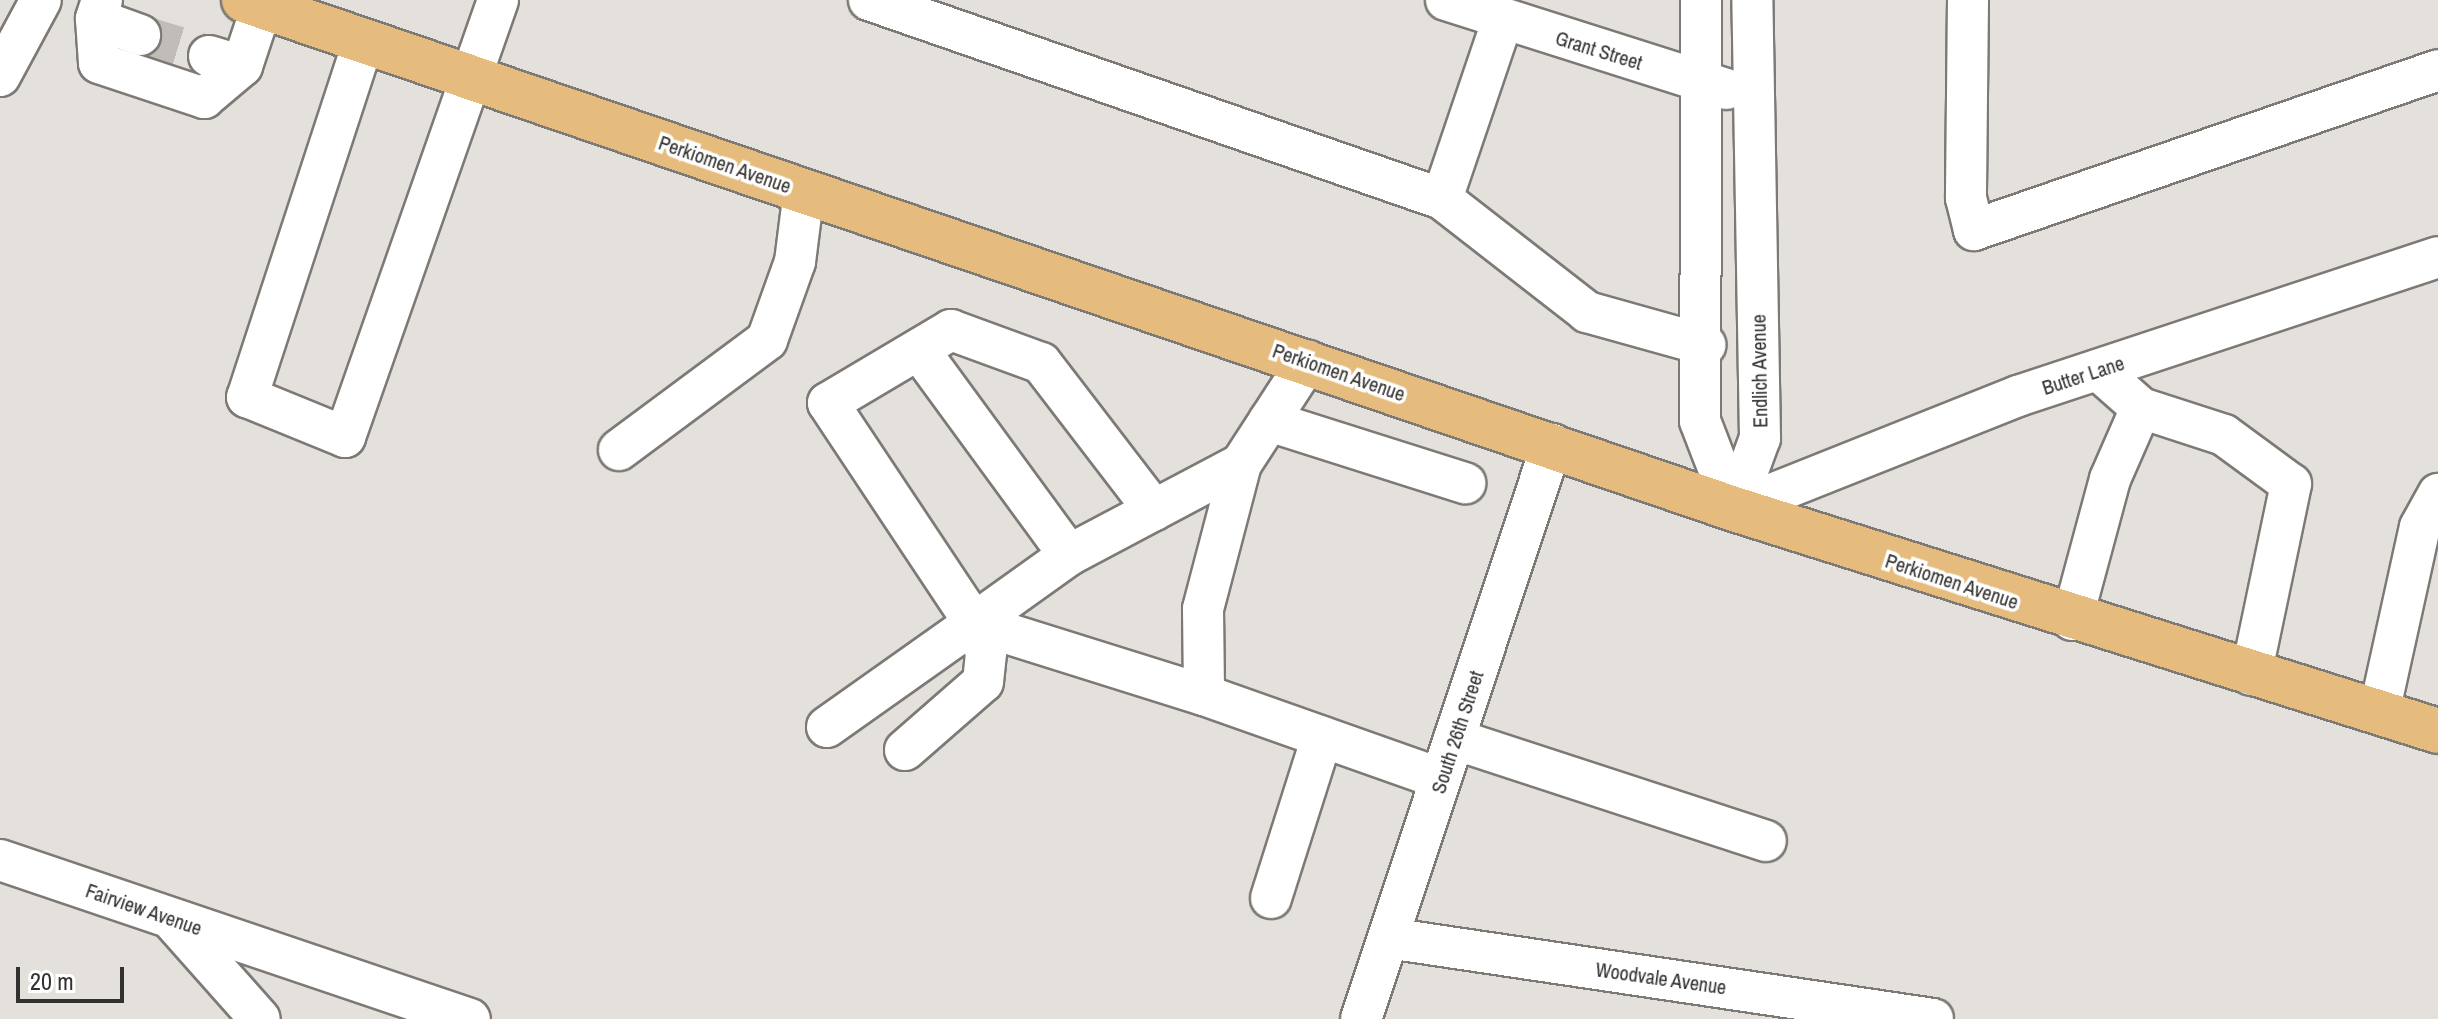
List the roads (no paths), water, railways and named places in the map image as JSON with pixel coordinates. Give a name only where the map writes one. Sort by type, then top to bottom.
[{"type":"main road","name":"Perkiomen Avenue","points":[[253,3],[1552,444],[1734,509],[2072,620],[2438,731]]},
{"type":"street","points":[[0,76],[41,0]]},
{"type":"street","points":[[364,40],[247,397],[345,437],[498,0]]},
{"type":"street","points":[[869,0],[1442,199],[1587,312],[1705,345]]},
{"type":"street","name":"Grant Street","points":[[1446,0],[1753,98]]},
{"type":"street","points":[[1701,0],[1705,345],[1700,421],[1734,509]]},
{"type":"street","name":"Endlich Avenue","points":[[1734,509],[1760,438],[1752,0]]},
{"type":"street","points":[[1968,0],[1966,198],[1974,230],[2438,70]]},
{"type":"street","points":[[99,9],[99,63],[204,98],[226,61],[253,3]]},
{"type":"street","points":[[99,9],[140,35]]},
{"type":"street","points":[[1442,199],[1503,19]]},
{"type":"street","points":[[619,450],[767,340],[795,262],[804,191]]},
{"type":"street","name":"Butter Lane","points":[[1734,509],[2098,370],[2438,257]]},
{"type":"street","points":[[905,750],[983,682],[986,652],[974,623],[828,403],[951,330],[1041,363],[1154,510]]},
{"type":"street","points":[[919,350],[1069,555]]},
{"type":"street","points":[[1204,695],[1203,609],[1241,464],[1308,361]]},
{"type":"street","points":[[2098,370],[2141,408],[2224,435],[2291,484],[2251,675]]},
{"type":"street","points":[[2072,620],[2110,479],[2141,408]]},
{"type":"street","points":[[1269,421],[1465,483]]},
{"type":"street","name":"South 26th Street","points":[[1361,1019],[1552,444]]},
{"type":"street","points":[[827,727],[1069,555],[1241,464]]},
{"type":"street","points":[[2379,713],[2420,527],[2438,494]]},
{"type":"street","points":[[974,623],[1204,695],[1441,779]]},
{"type":"street","points":[[1271,898],[1322,737]]},
{"type":"street","points":[[1454,739],[1766,841]]},
{"type":"street","name":"Fairview Avenue","points":[[0,860],[470,1019]]},
{"type":"street","points":[[171,919],[260,1019]]},
{"type":"street","name":"Woodvale Avenue","points":[[1388,938],[1933,1019]]},
{"type":"tunnel","points":[[140,35],[209,56]]}]
